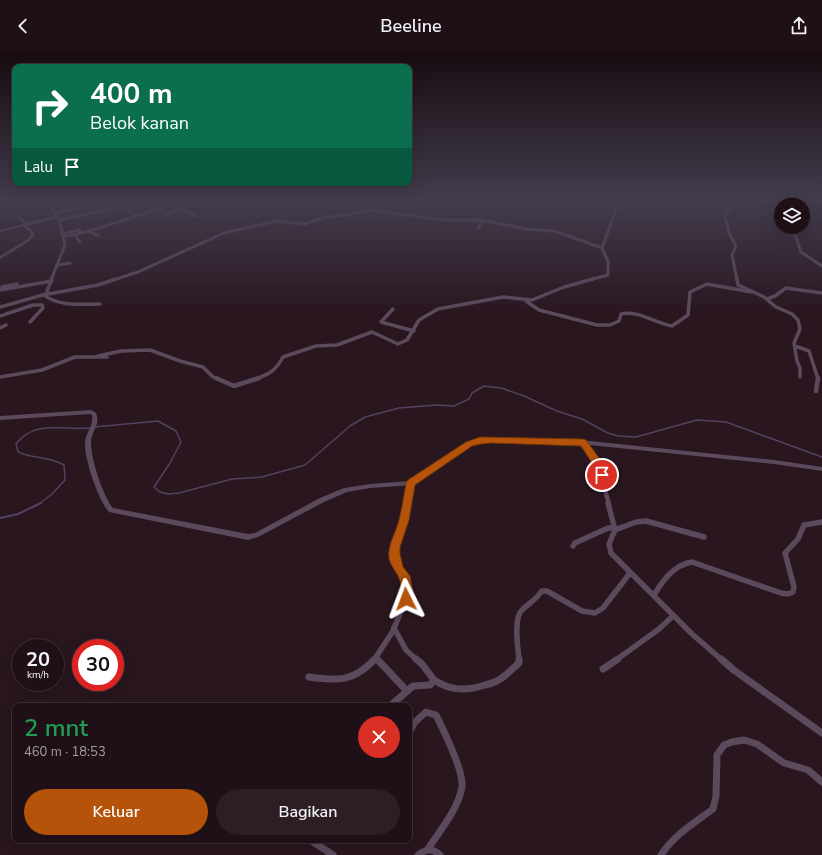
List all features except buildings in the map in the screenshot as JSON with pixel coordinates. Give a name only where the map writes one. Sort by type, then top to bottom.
[{"type":"street","points":[[0,258],[30,238]]},
{"type":"street","points":[[63,238],[65,246],[46,294],[48,299],[57,302],[100,304]]},
{"type":"street","points":[[77,238],[80,242]]},
{"type":"street","points":[[0,307],[46,294],[103,283],[138,272],[212,238]]},
{"type":"street","points":[[98,356],[121,351],[150,350],[180,361],[203,367],[213,377],[230,385],[238,386],[270,374],[276,369],[283,357],[316,346],[337,345],[372,332],[398,344],[407,340],[414,331],[419,320],[438,309],[503,297],[524,301],[532,300],[608,274],[609,264],[606,252],[602,248],[575,238]]},
{"type":"street","points":[[602,248],[606,238]]},
{"type":"street","points":[[732,238],[736,246],[732,252],[738,283],[743,288],[767,299],[776,307],[792,314],[798,320],[800,330],[795,339],[794,346],[800,368],[800,377]]},
{"type":"street","points":[[797,238],[802,252],[822,266]]},
{"type":"street","points":[[58,265],[70,263]]},
{"type":"street","points":[[0,288],[52,281]]},
{"type":"street","points":[[0,288],[17,284]]},
{"type":"street","points":[[524,301],[540,311],[598,325],[610,325],[620,320],[622,314],[629,313],[672,326],[688,315],[690,292],[703,285],[752,292]]},
{"type":"street","points":[[767,299],[776,296],[786,288],[822,292]]},
{"type":"street","points":[[0,316],[33,305],[42,305],[43,308],[30,322]]},
{"type":"street","points":[[393,309],[381,322],[414,331]]},
{"type":"street","points":[[0,328],[6,325]]},
{"type":"street","points":[[794,346],[809,351],[812,363],[818,373],[816,391]]},
{"type":"street","points":[[0,377],[42,370],[76,357],[107,357]]},
{"type":"street","points":[[0,418],[52,416],[87,412],[94,414],[96,424],[89,439],[90,452],[101,493],[107,507],[111,510],[248,537],[256,535],[322,500],[346,490],[370,486],[401,485],[411,483],[469,444],[480,440],[583,443],[774,462],[822,469]]},
{"type":"street","points":[[583,443],[598,465],[615,529],[609,544],[610,551],[673,616],[735,670],[822,733]]},
{"type":"street","points":[[309,677],[334,680],[347,678],[359,673],[376,658],[394,628],[406,599],[407,591],[404,576],[399,571],[394,554],[404,520],[411,483]]},
{"type":"street","points":[[573,546],[575,543],[608,528],[615,529],[636,522],[646,521],[704,537]]},
{"type":"street","points":[[654,595],[663,580],[683,563],[688,562],[692,562],[781,593],[791,594],[794,587],[785,553],[798,539],[804,525],[822,522]]},
{"type":"street","points":[[394,628],[406,650],[422,664],[434,680],[447,688],[462,690],[497,681],[519,664],[517,617],[521,611],[535,601],[542,591],[547,591],[582,611],[594,614],[603,608],[630,573]]},
{"type":"street","points":[[603,669],[659,629],[673,616]]},
{"type":"street","points":[[376,658],[406,691]]},
{"type":"street","points":[[393,703],[413,686],[430,685],[434,680]]},
{"type":"street","points":[[412,727],[415,722],[426,712],[436,714],[446,734],[463,784],[458,800],[428,849],[418,855]]},
{"type":"street","points":[[661,855],[668,844],[681,832],[713,809],[716,796],[717,755],[723,745],[727,743],[744,740],[757,742],[779,760],[791,766],[807,769],[822,782]]},
{"type":"street","points":[[315,843],[333,855]]},
{"type":"street","points":[[428,849],[433,849],[440,855]]},
{"type":"waterway","points":[[94,427],[158,421],[176,431],[181,442],[170,463],[154,487],[160,492],[168,494],[179,493],[232,479],[262,477],[305,465],[350,426],[365,417],[399,408],[437,405],[454,406],[469,399],[472,393],[484,386],[501,388],[524,396],[557,411],[582,419],[608,433],[618,436],[636,437],[697,420],[726,422],[822,457]]},
{"type":"waterway","points":[[39,504],[52,494],[65,480],[64,465],[53,460],[30,456],[18,452],[16,444],[32,431],[41,429],[90,428]]},
{"type":"waterway","points":[[0,518],[18,514],[39,504]]},
{"type":"route","points":[[406,599],[407,591],[404,576],[399,571],[394,554],[404,520],[411,483],[469,444],[480,440],[583,443],[598,465],[602,475]]}]
